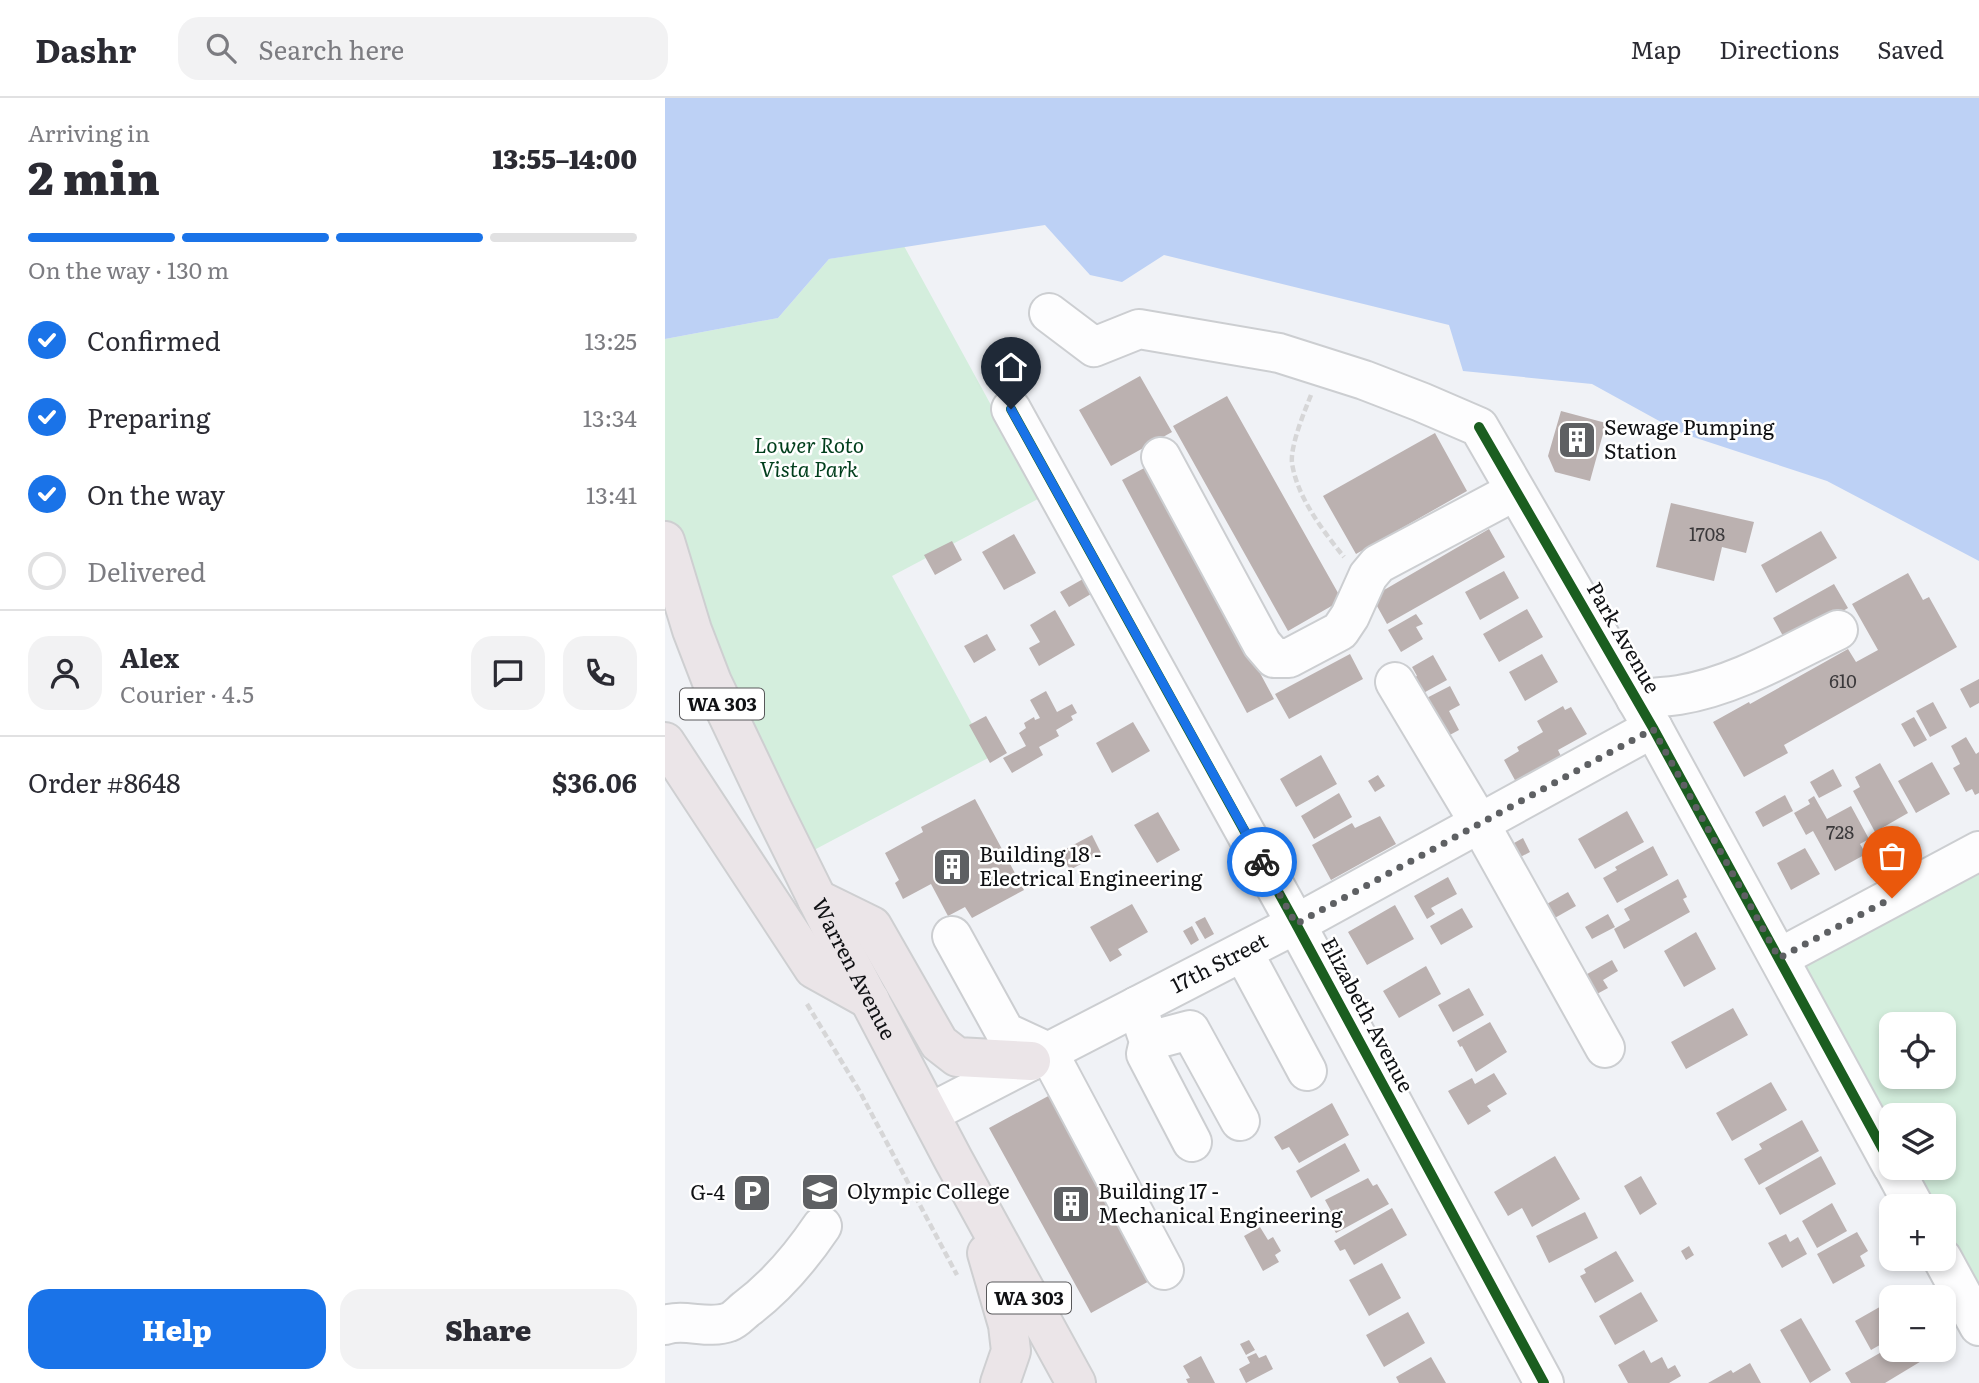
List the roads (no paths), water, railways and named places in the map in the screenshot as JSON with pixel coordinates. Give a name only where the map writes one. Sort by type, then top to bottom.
[{"type":"main road","name":"Warren Avenue","points":[[665,541],[692,630],[712,682],[817,899],[1070,1381]]},
{"type":"main road","points":[[665,742],[814,969],[870,1000]]},
{"type":"main road","points":[[817,899],[872,926],[939,1043],[957,1057],[1040,1056]]},
{"type":"main road","points":[[985,1218],[980,1230],[1008,1325],[1011,1352],[1000,1383]]},
{"type":"street","name":"Park Avenue","points":[[1049,313],[1094,347],[1139,329],[1279,353],[1421,401],[1479,427],[1644,714],[1879,1142]]},
{"type":"street","name":"Elizabeth Avenue","points":[[1011,409],[1296,924],[1544,1383]]},
{"type":"street","points":[[1161,457],[1262,644],[1274,658],[1289,658],[1340,631],[1365,582],[1378,564],[1515,491]]},
{"type":"street","points":[[1644,714],[1678,695],[1707,688],[1763,667],[1838,630]]},
{"type":"street","points":[[1395,682],[1480,824],[1605,1048]]},
{"type":"street","name":"17th Street","points":[[930,1113],[1040,1056],[1143,1024],[1243,952],[1480,824],[1644,714]]},
{"type":"street","points":[[1779,958],[1979,851]]},
{"type":"street","points":[[952,936],[1005,1032],[1040,1056],[1164,1270]]},
{"type":"street","points":[[1243,952],[1307,1071]]},
{"type":"street","points":[[1192,1142],[1146,1054],[1143,1024],[1190,1030],[1240,1121]]},
{"type":"street","points":[[665,1325],[672,1322],[700,1326],[730,1322],[761,1298],[800,1257],[822,1226]]},
{"type":"street","points":[[1949,1271],[1979,1326]]},
{"type":"water","points":[[665,98],[1979,98],[1979,561],[1827,481],[1681,433],[1592,384],[1463,371],[1449,325],[1164,255],[1122,282],[1090,275],[1045,225],[829,259],[778,318],[665,339]]},
{"type":"place","name":"Sewage Pumping Station","points":[[1577,440]]},
{"type":"place","name":"Building 18 - Electrical Engineering","points":[[952,867]]},
{"type":"place","name":"Olympic College","points":[[820,1192]]},
{"type":"place","name":"G-4","points":[[752,1193]]},
{"type":"place","name":"Building 17 - Mechanical Engineering","points":[[1071,1204]]},
{"type":"park label","name":"Lower Roto Vista Park","points":[[809,458]]}]
